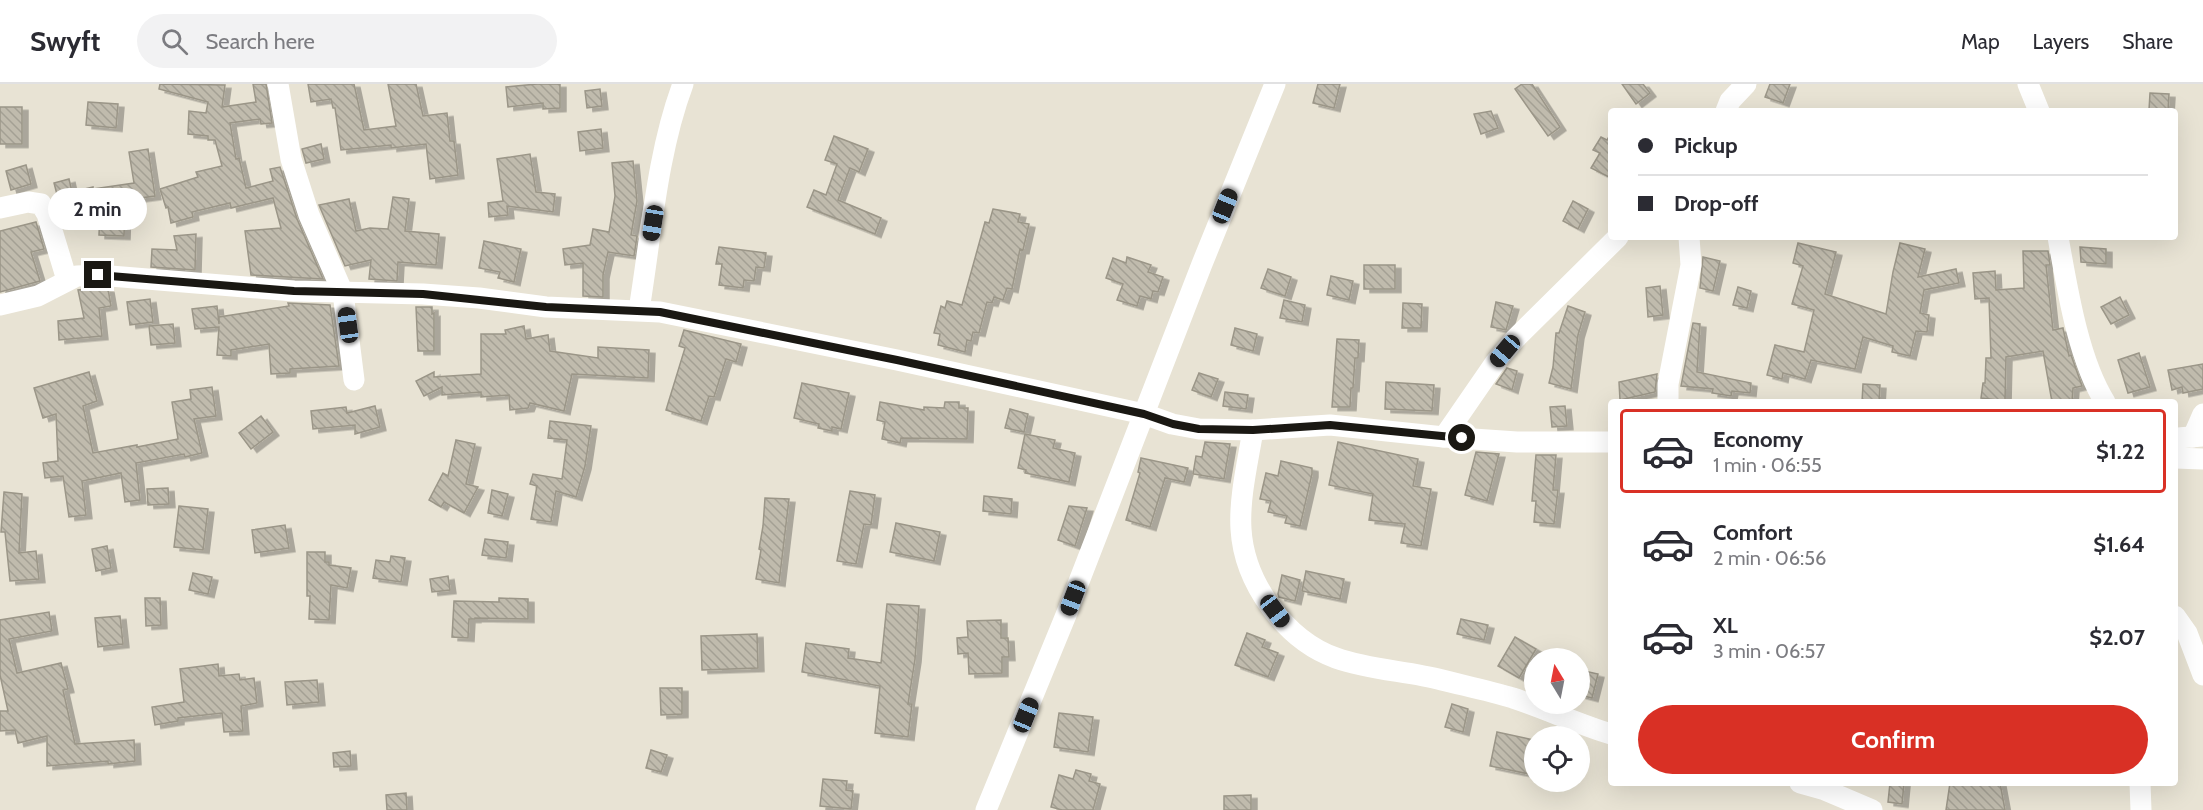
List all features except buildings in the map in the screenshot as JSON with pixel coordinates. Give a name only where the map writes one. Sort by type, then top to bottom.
[{"type":"street","points":[[278,84],[291,159],[309,215],[343,293],[354,380]]},
{"type":"street","points":[[639,310],[664,146],[671,117],[683,84]]},
{"type":"street","points":[[986,810],[1066,615],[1275,84]]},
{"type":"street","points":[[1727,108],[1730,101],[1746,84]]},
{"type":"street","points":[[2028,84],[2037,108]]},
{"type":"street","points":[[0,208],[28,202],[41,204],[47,214],[67,279]]},
{"type":"street","points":[[1444,437],[1495,363],[1515,339],[1615,240]]},
{"type":"street","points":[[1668,399],[1668,384],[1691,265],[1689,240]]},
{"type":"street","points":[[2059,240],[2072,311],[2086,359],[2104,399]]},
{"type":"street","points":[[0,305],[38,296],[67,279],[98,275],[294,291],[434,295],[546,307],[639,310],[660,312],[897,360],[1144,414],[1173,424],[1199,429],[1253,430],[1330,425],[1517,442],[1608,442]]},
{"type":"street","points":[[2190,437],[2203,414]]},
{"type":"street","points":[[1253,430],[1241,514],[1242,545],[1246,560],[1265,598],[1285,624],[1308,644],[1335,658],[1436,678],[1511,698],[1608,733]]},
{"type":"street","points":[[2178,458],[2203,459]]},
{"type":"street","points":[[2178,620],[2187,633],[2203,675]]},
{"type":"street","points":[[1811,786],[1872,810]]},
{"type":"street","points":[[2140,786],[2141,810]]},
{"type":"route","points":[[98,275],[294,291],[423,294],[479,298],[546,307],[660,312],[897,360],[1144,414],[1173,424],[1199,429],[1253,430],[1330,425],[1462,438]]}]
